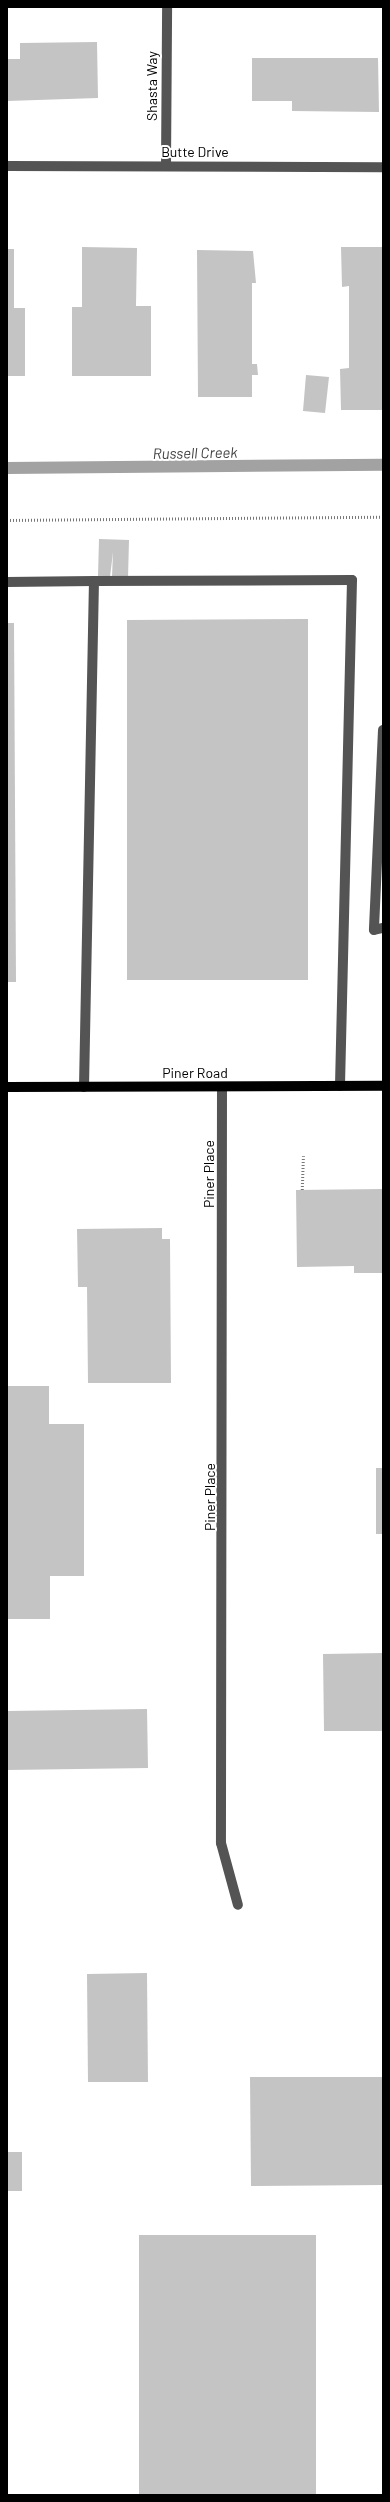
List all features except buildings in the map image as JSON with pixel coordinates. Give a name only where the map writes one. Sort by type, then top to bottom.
[{"type":"main road","name":"Piner Road","points":[[7,1087],[383,1086]]},
{"type":"street","name":"Shasta Way","points":[[166,166],[167,7]]},
{"type":"street","name":"Butte Drive","points":[[7,166],[383,167]]},
{"type":"street","points":[[7,582],[352,580],[340,1086]]},
{"type":"street","points":[[84,1087],[94,581]]},
{"type":"street","points":[[383,730],[374,930],[383,928]]},
{"type":"street","name":"Piner Place","points":[[222,1087],[221,1843],[238,1905]]},
{"type":"path","points":[[7,520],[383,517]]},
{"type":"path","points":[[302,1190],[303,1156]]},
{"type":"waterway","name":"Russell Creek","points":[[7,468],[383,465]]}]
